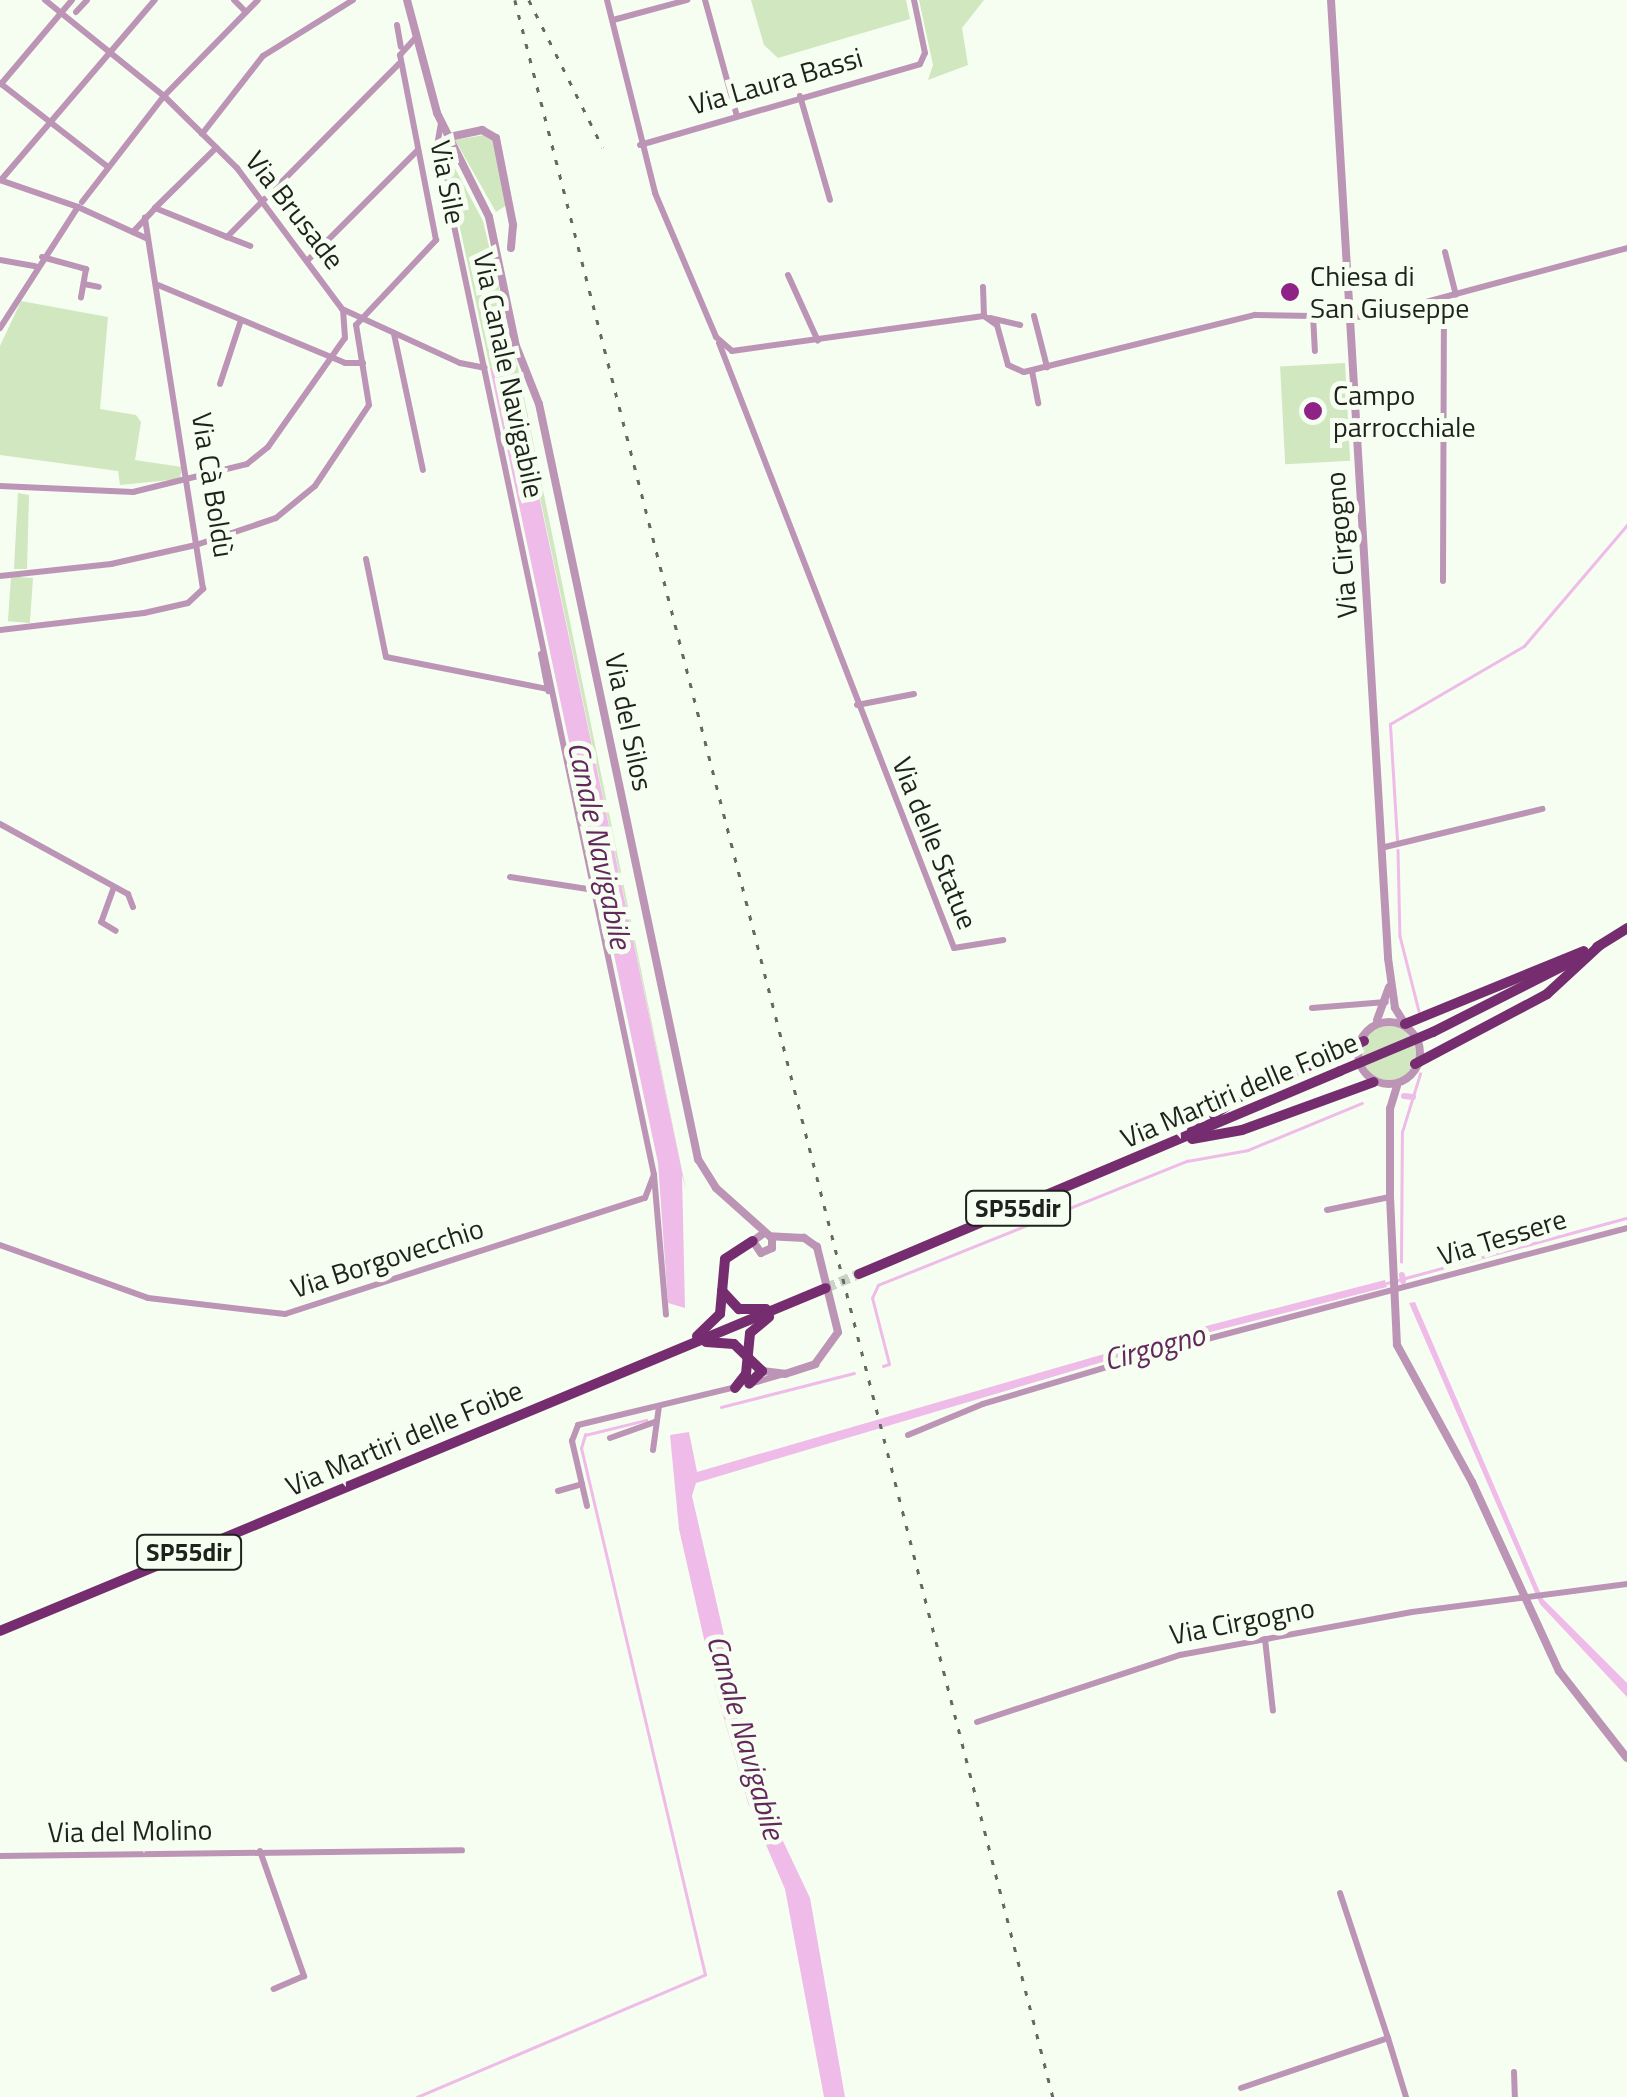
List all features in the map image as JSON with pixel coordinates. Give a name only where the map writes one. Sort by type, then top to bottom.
[{"type":"highway","name":"Via Martiri delle Foibe","points":[[858,1274],[1518,994],[1627,928]]},
{"type":"highway","points":[[1405,1024],[1600,946]]},
{"type":"highway","points":[[1415,1064],[1527,1007],[1600,946]]},
{"type":"highway","points":[[1176,1141],[1240,1097],[1364,1041]]},
{"type":"highway","points":[[1176,1141],[1242,1130],[1376,1084]]},
{"type":"highway","points":[[676,1350],[716,1321],[725,1259],[755,1244]]},
{"type":"highway","points":[[719,1286],[744,1310],[786,1304]]},
{"type":"highway","name":"Via Martiri delle Foibe","points":[[0,1631],[826,1288]]},
{"type":"highway","points":[[735,1388],[750,1359],[750,1332],[786,1304]]},
{"type":"highway","points":[[676,1350],[726,1341],[762,1371],[749,1384]]},
{"type":"street","name":"Via Brusade","points":[[45,0],[164,96],[216,148],[265,199],[342,309],[485,368]]},
{"type":"street","points":[[72,0],[0,84],[108,167]]},
{"type":"street","points":[[76,12],[87,0]]},
{"type":"street","points":[[148,239],[80,205],[0,180],[106,50],[154,0]]},
{"type":"street","points":[[234,0],[246,12]]},
{"type":"street","points":[[0,328],[35,266],[108,167],[164,96],[258,0]]},
{"type":"street","points":[[202,134],[263,56],[353,0]]},
{"type":"street","name":"Via del Silos","points":[[406,0],[441,123],[489,217],[516,346],[539,404],[698,1159],[716,1188],[767,1234]]},
{"type":"street","name":"Via delle Statue","points":[[607,0],[640,145],[716,337],[776,504],[954,948],[1004,940]]},
{"type":"street","points":[[613,20],[687,0]]},
{"type":"street","points":[[705,0],[737,116]]},
{"type":"street","name":"Via Laura Bassi","points":[[640,145],[924,60],[914,0]]},
{"type":"street","name":"Via Cirgogno","points":[[1332,0],[1344,125],[1348,319],[1385,847],[1390,982],[1396,1008],[1405,1024]]},
{"type":"street","name":"Via Sile","points":[[362,318],[436,240],[397,26]]},
{"type":"street","points":[[401,48],[418,36]]},
{"type":"street","points":[[227,237],[401,62]]},
{"type":"street","points":[[800,96],[830,200]]},
{"type":"street","name":"Via Canale Navigabile","points":[[441,123],[437,145],[654,1175],[666,1314]]},
{"type":"street","points":[[451,136],[482,130],[496,138],[511,212],[511,248]]},
{"type":"street","points":[[133,232],[216,148]]},
{"type":"street","points":[[308,261],[419,149]]},
{"type":"street","points":[[155,208],[250,246]]},
{"type":"street","points":[[489,217],[511,212]]},
{"type":"street","name":"Via Cà Boldù","points":[[0,630],[192,602],[205,584],[145,218]]},
{"type":"street","points":[[983,286],[986,317],[1008,364],[1032,371],[1238,318],[1312,315],[1348,319],[1456,295],[1627,248]]},
{"type":"street","points":[[1445,252],[1456,295]]},
{"type":"street","points":[[42,257],[82,266],[81,298]]},
{"type":"street","points":[[0,260],[35,266]]},
{"type":"street","points":[[788,275],[818,341]]},
{"type":"street","points":[[84,284],[99,287]]},
{"type":"street","points":[[158,285],[330,356],[362,363]]},
{"type":"street","points":[[1443,581],[1444,298]]},
{"type":"street","points":[[0,486],[112,494],[231,472],[260,455],[346,336],[342,309]]},
{"type":"street","points":[[1312,315],[1315,351]]},
{"type":"street","points":[[1034,316],[1047,367]]},
{"type":"street","points":[[716,337],[738,352],[986,317],[1020,325]]},
{"type":"street","points":[[0,576],[111,564],[200,543],[265,524],[310,492],[369,405],[358,342],[362,318]]},
{"type":"street","points":[[220,384],[241,320]]},
{"type":"street","points":[[394,332],[423,470]]},
{"type":"street","points":[[346,336],[358,342]]},
{"type":"street","points":[[1032,371],[1038,404]]},
{"type":"street","points":[[366,559],[386,657],[547,689]]},
{"type":"street","name":"Via Canale Navigabile","points":[[541,638],[547,689],[556,705]]},
{"type":"street","points":[[857,705],[914,694]]},
{"type":"street","points":[[1385,847],[1542,809]]},
{"type":"street","points":[[0,824],[128,894],[139,893]]},
{"type":"street","points":[[510,877],[594,890]]},
{"type":"street","points":[[114,887],[102,922],[116,931]]},
{"type":"street","points":[[128,894],[133,906]]},
{"type":"street","name":"Via Cirgogno","points":[[1374,1024],[1386,1002],[1390,982]]},
{"type":"street","points":[[1312,1008],[1386,1002]]},
{"type":"street","name":"Via Cirgogno","points":[[1386,1002],[1396,1008]]},
{"type":"street","points":[[1390,1109],[1364,1066],[1364,1041],[1374,1024],[1388,1018],[1405,1024],[1415,1038],[1415,1064],[1397,1086],[1390,1109],[1390,1294],[1401,1355],[1472,1482],[1577,1700],[1627,1758]]},
{"type":"street","points":[[1376,1084],[1397,1086]]},
{"type":"street","points":[[654,1175],[645,1198],[659,1206]]},
{"type":"street","points":[[1327,1210],[1390,1197]]},
{"type":"street","name":"Via Borgovecchio","points":[[0,1245],[148,1298],[286,1314],[645,1198]]},
{"type":"street","points":[[751,1220],[755,1244]]},
{"type":"street","name":"Via Tessere","points":[[908,1436],[983,1404],[1154,1352],[1390,1294],[1627,1228]]},
{"type":"street","points":[[587,1506],[572,1441],[578,1426],[735,1388],[824,1358],[838,1332],[818,1247],[792,1236],[767,1234],[755,1244]]},
{"type":"street","points":[[767,1234],[772,1248]]},
{"type":"street","points":[[755,1244],[772,1248],[792,1236]]},
{"type":"street","points":[[735,1388],[762,1371],[785,1374]]},
{"type":"street","points":[[654,1450],[659,1406]]},
{"type":"street","points":[[610,1438],[655,1422]]},
{"type":"street","points":[[558,1491],[582,1484]]},
{"type":"street","name":"Via Cirgogno","points":[[977,1722],[1153,1661],[1265,1639],[1627,1584]]},
{"type":"street","points":[[1265,1639],[1274,1710]]},
{"type":"street","name":"Via del Molino","points":[[0,1856],[462,1850]]},
{"type":"street","points":[[260,1851],[304,1976],[274,1989]]},
{"type":"street","points":[[1340,1893],[1406,2097]]},
{"type":"street","points":[[1240,2088],[1388,2038]]},
{"type":"street","points":[[1514,2072],[1515,2097]]},
{"type":"green space","points":[[751,0],[906,0],[910,19],[778,58],[764,45]]},
{"type":"green space","points":[[919,0],[984,0],[962,28],[968,65],[928,80],[933,65]]},
{"type":"green space","points":[[484,135],[493,141],[507,205],[496,212],[455,140]]},
{"type":"green space","points":[[442,144],[483,221],[520,377],[686,1190],[513,369],[490,368]]},
{"type":"green space","points":[[21,301],[108,317],[100,409],[136,415],[141,422],[135,460],[182,467],[180,479],[120,485],[118,471],[0,455],[0,346]]},
{"type":"green space","name":"Campo parrocchiale","points":[[1345,363],[1350,461],[1285,464],[1280,366]]},
{"type":"green space","points":[[18,493],[29,495],[27,569],[14,569]]},
{"type":"green space","points":[[11,576],[33,578],[30,623],[8,621]]},
{"type":"green space","points":[[1389,1026],[1408,1034],[1416,1053],[1408,1072],[1389,1080],[1370,1072],[1362,1053],[1370,1034]]},
{"type":"water","name":"Canale Navigabile","points":[[490,368],[512,368],[686,1190],[682,1175],[685,1308],[668,1303],[658,1163]]},
{"type":"water","name":"Canale Navigabile","points":[[1385,1280],[1387,1287],[1163,1344],[696,1483],[692,1496],[747,1735],[782,1839],[810,1898],[845,2097],[824,2097],[785,1889],[748,1803],[714,1683],[679,1529],[670,1435],[689,1432],[697,1472],[1156,1339]]},
{"type":"water","points":[[1415,1302],[1543,1599],[1627,1683],[1627,1697],[1540,1604],[1409,1303]]},
{"type":"waterway","points":[[1397,840],[1390,724],[1524,646],[1627,525]]},
{"type":"waterway","points":[[1398,850],[1400,936],[1419,1011]]},
{"type":"waterway","points":[[1401,1262],[1402,1132],[1420,1074]]},
{"type":"waterway","points":[[1404,1096],[1413,1097]]},
{"type":"waterway","points":[[883,1366],[889,1364],[872,1298],[878,1285],[1187,1161],[1248,1150],[1362,1103]]},
{"type":"waterway","name":"Cirgogno","points":[[1387,1283],[1627,1218]]},
{"type":"waterway","name":"Cirgogno","points":[[1402,1275],[1403,1281]]},
{"type":"waterway","points":[[721,1407],[854,1373]]},
{"type":"waterway","points":[[417,2097],[705,1975],[581,1448],[585,1435],[646,1420]]},
{"type":"tunnel","points":[[826,1288],[859,1274]]},
{"type":"railway","points":[[515,0],[1053,2097]]},
{"type":"railway","points":[[529,0],[603,148]]},
{"type":"place","name":"Chiesa di San Giuseppe","points":[[1290,292]]},
{"type":"place","name":"Campo parrocchiale","points":[[1313,411]]}]
